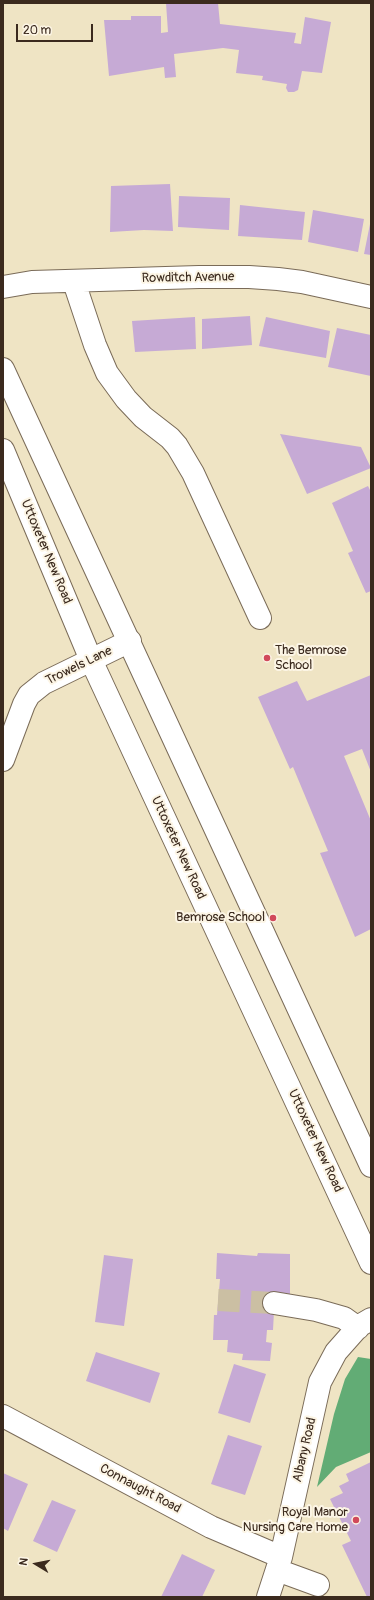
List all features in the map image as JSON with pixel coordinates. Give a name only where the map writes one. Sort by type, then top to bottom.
[{"type":"main road","name":"Rowditch Avenue","points":[[3,287],[32,282],[249,277],[302,282],[371,297]]},
{"type":"main road","points":[[74,282],[95,345],[108,373],[126,399],[143,417],[170,438],[177,446],[193,473],[260,618]]},
{"type":"main road","points":[[3,369],[130,641],[371,1166]]},
{"type":"main road","name":"Uttoxeter New Road","points":[[3,450],[91,660],[371,1263]]},
{"type":"main road","name":"Trowels Lane","points":[[3,760],[24,704],[29,695],[44,683],[130,641]]},
{"type":"main road","points":[[274,1303],[316,1310],[364,1323]]},
{"type":"main road","name":"Albany Road","points":[[268,1597],[278,1564],[320,1382],[336,1352],[364,1323]]},
{"type":"main road","name":"Connaught Road","points":[[3,1416],[318,1585]]},
{"type":"green space","points":[[358,1357],[371,1359],[371,1452],[336,1467],[317,1487],[334,1414],[345,1379]]},
{"type":"building","points":[[166,3],[218,3],[220,24],[296,33],[294,43],[301,44],[305,17],[331,22],[322,73],[302,71],[298,90],[288,92],[286,88],[287,84],[262,80],[263,76],[236,73],[239,50],[223,48],[174,54],[176,77],[165,78],[164,67],[109,76],[104,20],[131,20],[131,16],[161,16],[161,33],[168,32]]},
{"type":"building","points":[[170,184],[173,231],[144,230],[110,232],[111,186]]},
{"type":"building","points":[[179,196],[230,198],[229,230],[178,227]]},
{"type":"building","points":[[240,205],[305,212],[302,240],[238,236]]},
{"type":"building","points":[[313,210],[364,219],[358,252],[308,242]]},
{"type":"building","points":[[371,224],[371,255],[364,254]]},
{"type":"building","points":[[250,316],[252,345],[202,349],[202,319]]},
{"type":"building","points":[[195,317],[196,349],[135,352],[132,321]]},
{"type":"building","points":[[266,317],[330,331],[326,358],[259,346]]},
{"type":"building","points":[[337,328],[371,335],[371,376],[328,367]]},
{"type":"building","points":[[280,434],[361,447],[371,468],[307,494]]},
{"type":"building","points":[[368,486],[371,492],[371,591],[366,593],[348,553],[353,551],[332,503]]},
{"type":"building","points":[[371,675],[371,772],[362,749],[344,756],[371,821],[371,929],[355,937],[320,853],[328,851],[293,767],[290,769],[258,697],[297,681],[307,701]]},
{"type":"building","points":[[217,1253],[257,1256],[258,1253],[290,1254],[290,1294],[275,1293],[273,1330],[267,1330],[266,1342],[272,1343],[270,1361],[242,1360],[243,1354],[227,1352],[228,1340],[213,1340],[214,1315],[217,1315],[220,1279],[216,1279]]},
{"type":"building","points":[[104,1255],[133,1259],[124,1326],[95,1322]]},
{"type":"building","points":[[96,1352],[160,1373],[150,1403],[86,1381]]},
{"type":"building","points":[[234,1364],[266,1374],[250,1423],[218,1413]]},
{"type":"building","points":[[228,1435],[262,1446],[245,1495],[211,1484]]},
{"type":"building","name":"Royal Manor Nursing Care Home","points":[[371,1462],[371,1597],[367,1597],[342,1545],[351,1541],[330,1499],[343,1493],[339,1486],[349,1481],[346,1474]]},
{"type":"building","points":[[3,1473],[28,1484],[8,1531],[3,1528]]},
{"type":"building","points":[[52,1500],[76,1510],[57,1552],[33,1541]]},
{"type":"building","points":[[182,1554],[215,1570],[202,1597],[161,1597]]},
{"type":"tunnel","points":[[218,1300],[274,1303]]},
{"type":"place","name":"The Bemrose School","points":[[267,658]]},
{"type":"place","name":"Bemrose School","points":[[273,918]]},
{"type":"place","name":"Royal Manor Nursing Care Home","points":[[356,1520]]}]
